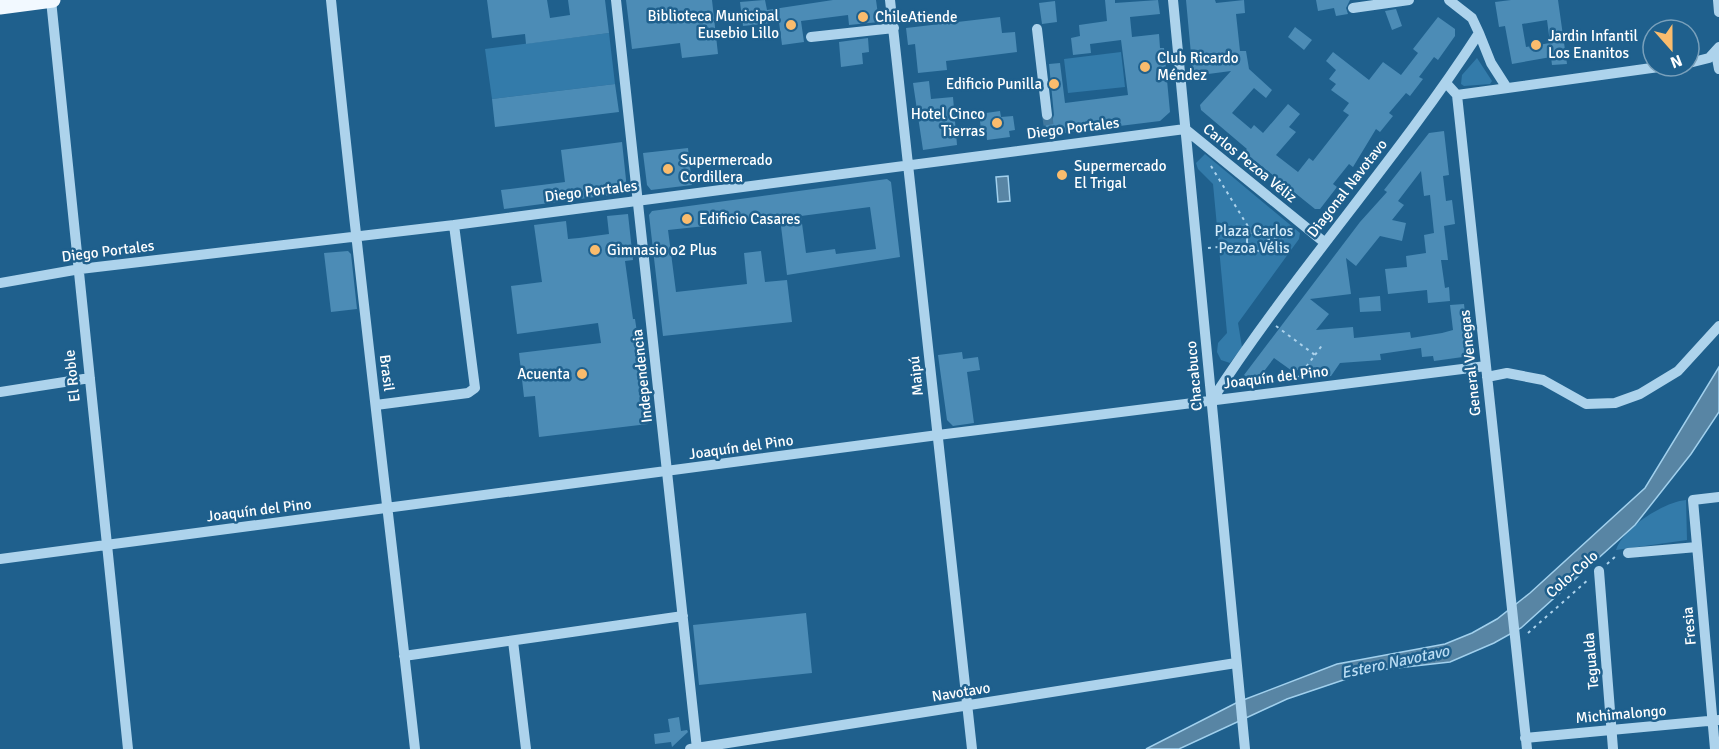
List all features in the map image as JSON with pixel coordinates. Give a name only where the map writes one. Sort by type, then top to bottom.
[{"type":"main road","points":[[0,7],[51,0]]},
{"type":"street","name":"El Roble","points":[[51,0],[128,749]]},
{"type":"street","name":"Brasil","points":[[331,0],[354,237],[389,509],[415,749]]},
{"type":"street","name":"Independencia","points":[[616,0],[683,616],[695,749]]},
{"type":"street","name":"Maipú","points":[[890,0],[972,749]]},
{"type":"street","name":"Chacabuco","points":[[1173,0],[1245,749]]},
{"type":"street","points":[[1353,8],[1409,0]]},
{"type":"street","points":[[1449,0],[1472,18],[1491,63],[1507,88]]},
{"type":"street","points":[[1718,0],[1719,12]]},
{"type":"street","points":[[811,37],[894,28]]},
{"type":"street","points":[[1037,29],[1047,115]]},
{"type":"street","points":[[1479,33],[1447,84],[1457,95],[1641,69]]},
{"type":"street","points":[[1701,61],[1717,50]]},
{"type":"street","points":[[1717,50],[1719,69]]},
{"type":"street","name":"Diagonal Navotavo","points":[[1212,400],[1324,242],[1447,84]]},
{"type":"street","name":"General Venegas","points":[[1457,95],[1526,743]]},
{"type":"street","name":"Diego Portales","points":[[0,283],[80,269],[638,201],[909,164],[1050,140],[1185,129]]},
{"type":"street","name":"Carlos Pezoa Véliz","points":[[1185,129],[1324,242]]},
{"type":"street","points":[[376,405],[468,393],[475,388],[454,225]]},
{"type":"street","name":"Joaquín del Pino","points":[[0,559],[1288,390],[1486,371],[1543,380],[1586,405],[1615,403],[1640,394],[1678,371],[1719,326]]},
{"type":"street","points":[[0,392],[90,378]]},
{"type":"street","name":"Fresia","points":[[1715,749],[1716,720],[1693,500],[1719,497]]},
{"type":"street","points":[[1628,553],[1697,547]]},
{"type":"street","name":"Tegualda","points":[[1599,571],[1613,749]]},
{"type":"street","points":[[404,656],[683,616]]},
{"type":"street","points":[[513,641],[526,749]]},
{"type":"street","name":"Navotavo","points":[[695,749],[1236,663]]},
{"type":"street","name":"Michimalongo","points":[[1526,743],[1611,730],[1716,720]]},
{"type":"path","points":[[1210,166],[1252,233]]},
{"type":"path","points":[[1267,240],[1310,231]]},
{"type":"path","points":[[1252,233],[1262,233],[1267,240]]},
{"type":"path","points":[[1247,244],[1252,233]]},
{"type":"path","points":[[1198,249],[1247,244],[1257,251],[1265,246],[1267,240]]},
{"type":"path","points":[[1268,320],[1315,355]]},
{"type":"path","points":[[1288,390],[1323,344]]},
{"type":"path","name":"Colo-Colo","points":[[1514,645],[1617,554],[1628,553]]},
{"type":"green space","points":[[609,33],[615,84],[492,99],[485,49]]},
{"type":"green space","points":[[1121,52],[1125,87],[1068,93],[1064,59]]},
{"type":"green space","points":[[1477,58],[1492,81],[1490,84],[1464,86],[1461,84],[1462,75]]},
{"type":"green space","name":"Plaza Carlos Pezoa Vélis","points":[[1205,154],[1300,233],[1299,239],[1238,323],[1242,347],[1230,363],[1221,360],[1217,352],[1218,343],[1227,333],[1213,184],[1198,169],[1196,163]]},
{"type":"green space","points":[[1686,500],[1687,540],[1616,550],[1627,533],[1646,517],[1667,505]]},
{"type":"water","points":[[1008,176],[1010,201],[998,202],[996,177]]},
{"type":"water","name":"Estero Navotavo","points":[[1719,367],[1719,412],[1691,454],[1635,525],[1521,628],[1494,643],[1450,662],[1370,671],[1287,699],[1179,749],[1146,749],[1238,702],[1337,664],[1445,644],[1497,619],[1530,593],[1645,488]]},
{"type":"building","points":[[487,0],[547,0],[550,18],[570,15],[568,0],[605,0],[609,33],[526,44],[525,34],[492,38]]},
{"type":"building","points":[[626,0],[712,0],[718,54],[682,58],[680,43],[632,49]]},
{"type":"building","points":[[765,0],[767,10],[833,0],[876,0],[879,22],[849,25],[848,15],[801,21],[804,42],[782,45],[779,22],[743,26],[740,2]]},
{"type":"building","points":[[1105,0],[1115,0],[1115,3],[1158,0],[1160,14],[1130,17],[1132,37],[1159,34],[1160,48],[1164,48],[1170,112],[1160,121],[1047,135],[1045,122],[1052,121],[1054,115],[1049,64],[1060,63],[1065,103],[1128,95],[1121,40],[1090,44],[1091,53],[1073,55],[1071,38],[1080,36],[1079,25],[1107,21]]},
{"type":"building","points":[[1186,0],[1215,0],[1216,3],[1244,0],[1245,13],[1236,14],[1240,51],[1246,51],[1249,69],[1272,90],[1266,98],[1254,88],[1232,113],[1251,129],[1254,125],[1263,133],[1288,104],[1300,114],[1289,127],[1296,132],[1276,155],[1298,172],[1309,158],[1313,161],[1349,115],[1343,111],[1349,103],[1331,90],[1336,84],[1329,79],[1336,70],[1326,61],[1333,52],[1369,80],[1383,62],[1401,75],[1418,53],[1413,49],[1438,17],[1455,29],[1455,36],[1438,60],[1434,57],[1419,77],[1423,79],[1410,96],[1406,93],[1389,113],[1393,116],[1380,132],[1376,129],[1353,167],[1349,164],[1333,184],[1337,187],[1320,209],[1315,209],[1244,152],[1247,149],[1201,110],[1200,105],[1231,71],[1193,76]]},
{"type":"building","points":[[1316,0],[1350,0],[1346,8],[1348,14],[1336,16],[1334,8],[1318,11]]},
{"type":"building","points":[[1558,0],[1567,64],[1552,65],[1551,57],[1512,64],[1505,26],[1499,27],[1495,2]],"holes":[[[1547,20],[1550,43],[1526,47],[1522,24]]]},
{"type":"building","points":[[1055,1],[1057,22],[1042,24],[1039,3]]},
{"type":"building","points":[[1396,9],[1402,26],[1392,30],[1385,11]]},
{"type":"building","points":[[1000,17],[1002,33],[1015,32],[1017,52],[946,61],[947,70],[918,73],[915,44],[908,45],[906,28]]},
{"type":"building","points":[[1295,27],[1312,40],[1304,50],[1288,37]]},
{"type":"building","points":[[868,38],[869,52],[862,53],[863,64],[841,67],[839,42]]},
{"type":"building","points":[[929,81],[931,99],[953,97],[957,145],[923,150],[913,83]]},
{"type":"building","points":[[615,84],[619,112],[495,127],[492,99]]},
{"type":"building","name":"Hotel Cinco Tierras","points":[[1000,111],[1001,117],[1013,116],[1015,130],[1009,131],[1010,137],[987,140],[986,129],[981,129],[979,114]]},
{"type":"building","points":[[1444,131],[1449,175],[1443,176],[1446,201],[1452,200],[1455,224],[1444,226],[1448,260],[1441,260],[1445,288],[1449,287],[1450,301],[1428,303],[1427,290],[1388,294],[1385,269],[1407,267],[1406,256],[1426,253],[1424,235],[1434,233],[1430,195],[1424,196],[1421,171],[1398,201],[1404,205],[1392,220],[1406,223],[1402,241],[1380,236],[1356,266],[1346,258],[1351,294],[1310,299],[1329,314],[1316,330],[1353,327],[1354,338],[1410,332],[1411,338],[1453,330],[1450,305],[1464,304],[1470,356],[1434,361],[1433,356],[1422,357],[1421,348],[1380,354],[1381,360],[1340,363],[1331,376],[1313,379],[1299,368],[1295,373],[1274,358],[1255,383],[1244,375],[1360,222],[1387,192],[1384,190],[1429,133]]},
{"type":"building","points":[[622,142],[627,189],[625,193],[504,209],[501,190],[565,182],[561,150]]},
{"type":"building","name":"Supermercado Cordillera","points":[[688,148],[692,185],[651,190],[647,185],[643,153]]},
{"type":"building","points":[[887,179],[891,182],[900,257],[787,275],[780,218],[668,230],[676,292],[747,284],[744,253],[761,251],[765,282],[787,280],[792,322],[663,336],[649,215],[652,211]],"holes":[[[870,207],[876,249],[836,254],[835,249],[806,253],[801,216]]]},
{"type":"building","points":[[628,214],[633,260],[625,261],[638,339],[648,424],[539,437],[535,396],[524,397],[519,353],[601,343],[598,323],[517,334],[511,286],[542,282],[534,225],[566,221],[568,239],[579,238],[609,234],[607,216]]},
{"type":"building","points":[[348,251],[351,254],[357,309],[331,312],[324,253]]},
{"type":"building","points":[[1380,296],[1381,311],[1360,312],[1359,298]]},
{"type":"building","points":[[962,352],[963,359],[978,357],[980,370],[967,372],[974,423],[953,426],[947,420],[938,355]]},
{"type":"building","points":[[806,613],[812,673],[699,685],[693,625]]},
{"type":"building","points":[[679,717],[681,731],[687,730],[688,732],[672,747],[671,742],[655,744],[654,734],[670,732],[668,719]]},
{"type":"tunnel","points":[[1047,115],[1050,134]]},
{"type":"place","name":"ChileAtiende","points":[[863,17]]},
{"type":"place","name":"Biblioteca Municipal Eusebio Lillo","points":[[791,25]]},
{"type":"place","name":"Jardin Infantil Los Enanitos","points":[[1536,45]]},
{"type":"place","name":"Club Ricardo Méndez","points":[[1145,67]]},
{"type":"place","name":"Edificio Punilla","points":[[1054,84]]},
{"type":"place","name":"Hotel Cinco Tierras","points":[[997,123]]},
{"type":"place","name":"Supermercado Cordillera","points":[[668,169]]},
{"type":"place","name":"Supermercado El Trigal","points":[[1062,175]]},
{"type":"place","name":"Edificio Casares","points":[[687,219]]},
{"type":"place","name":"Gimnasio o2 Plus","points":[[595,250]]},
{"type":"place","name":"Acuenta","points":[[582,374]]}]
